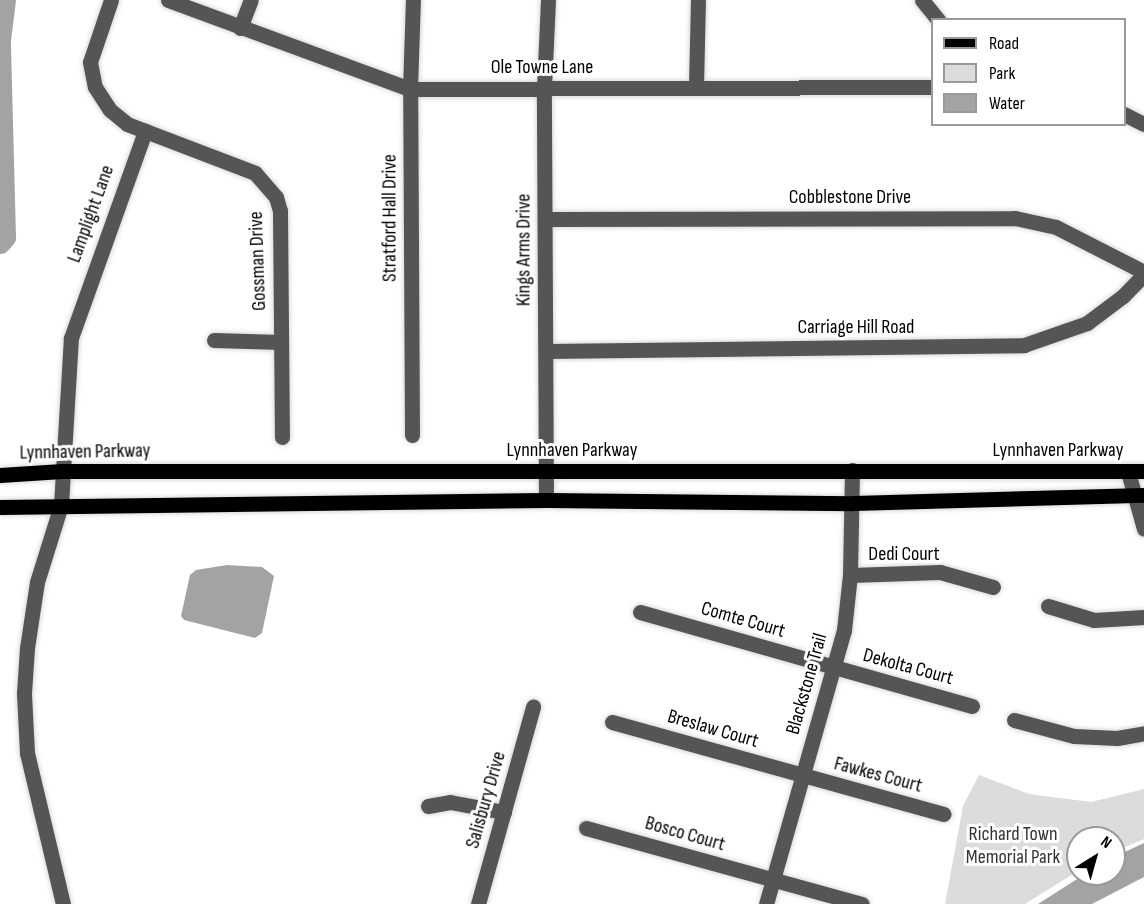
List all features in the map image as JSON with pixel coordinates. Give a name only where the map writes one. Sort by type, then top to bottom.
[{"type":"main road","name":"Lynnhaven Parkway","points":[[0,476],[62,471],[1144,471]]},
{"type":"main road","points":[[0,507],[546,500],[853,503],[1139,495]]},
{"type":"street","points":[[111,0],[92,50],[91,73],[110,110],[145,131]]},
{"type":"street","name":"Ole Towne Lane","points":[[168,0],[410,89],[931,87]]},
{"type":"street","points":[[240,28],[251,0]]},
{"type":"street","name":"Stratford Hall Drive","points":[[412,435],[410,89],[413,0]]},
{"type":"street","name":"Kings Arms Drive","points":[[546,500],[544,88],[548,0]]},
{"type":"street","points":[[696,87],[698,0]]},
{"type":"street","points":[[922,0],[936,18]]},
{"type":"street","points":[[1126,115],[1144,124]]},
{"type":"street","name":"Gossman Drive","points":[[145,131],[255,173],[272,189],[280,211],[282,437]]},
{"type":"street","name":"Lamplight Lane","points":[[63,904],[32,786],[24,693],[34,596],[61,505],[70,338],[145,131]]},
{"type":"street","name":"Cobblestone Drive","points":[[545,219],[1015,218],[1056,227],[1144,273]]},
{"type":"street","name":"Carriage Hill Road","points":[[546,351],[1024,345],[1087,323],[1124,296],[1144,273]]},
{"type":"street","points":[[214,340],[281,342]]},
{"type":"street","name":"Blackstone Trail","points":[[766,904],[844,630],[850,575],[852,470]]},
{"type":"street","points":[[1128,472],[1139,495],[1144,529]]},
{"type":"street","name":"Dedi Court","points":[[850,575],[939,572],[993,587]]},
{"type":"street","points":[[1048,606],[1094,620],[1144,617]]},
{"type":"street","name":"Comte Court","points":[[640,612],[833,668]]},
{"type":"street","name":"Dekolta Court","points":[[833,668],[972,706]]},
{"type":"street","name":"Salisbury Drive","points":[[478,904],[533,707]]},
{"type":"street","points":[[1014,720],[1074,736],[1117,738],[1144,733]]},
{"type":"street","name":"Breslaw Court","points":[[612,722],[802,776]]},
{"type":"street","name":"Fawkes Court","points":[[802,776],[943,814]]},
{"type":"street","points":[[428,806],[450,802],[504,812]]},
{"type":"street","name":"Bosco Court","points":[[586,828],[862,904]]},
{"type":"green space","name":"Richard Town Memorial Park","points":[[979,775],[1029,794],[1091,802],[1144,789],[1144,839],[1126,847],[1126,826],[1066,826],[1066,878],[1025,904],[945,904],[963,806]]},
{"type":"water","points":[[227,565],[262,567],[274,576],[262,633],[255,638],[184,620],[181,616],[190,575],[196,570]]},
{"type":"water","points":[[1144,843],[1144,877],[1092,904],[1038,904],[1066,886],[1126,886],[1126,851]]},
{"type":"waterway","points":[[0,243],[5,237],[0,40],[5,0]]}]
